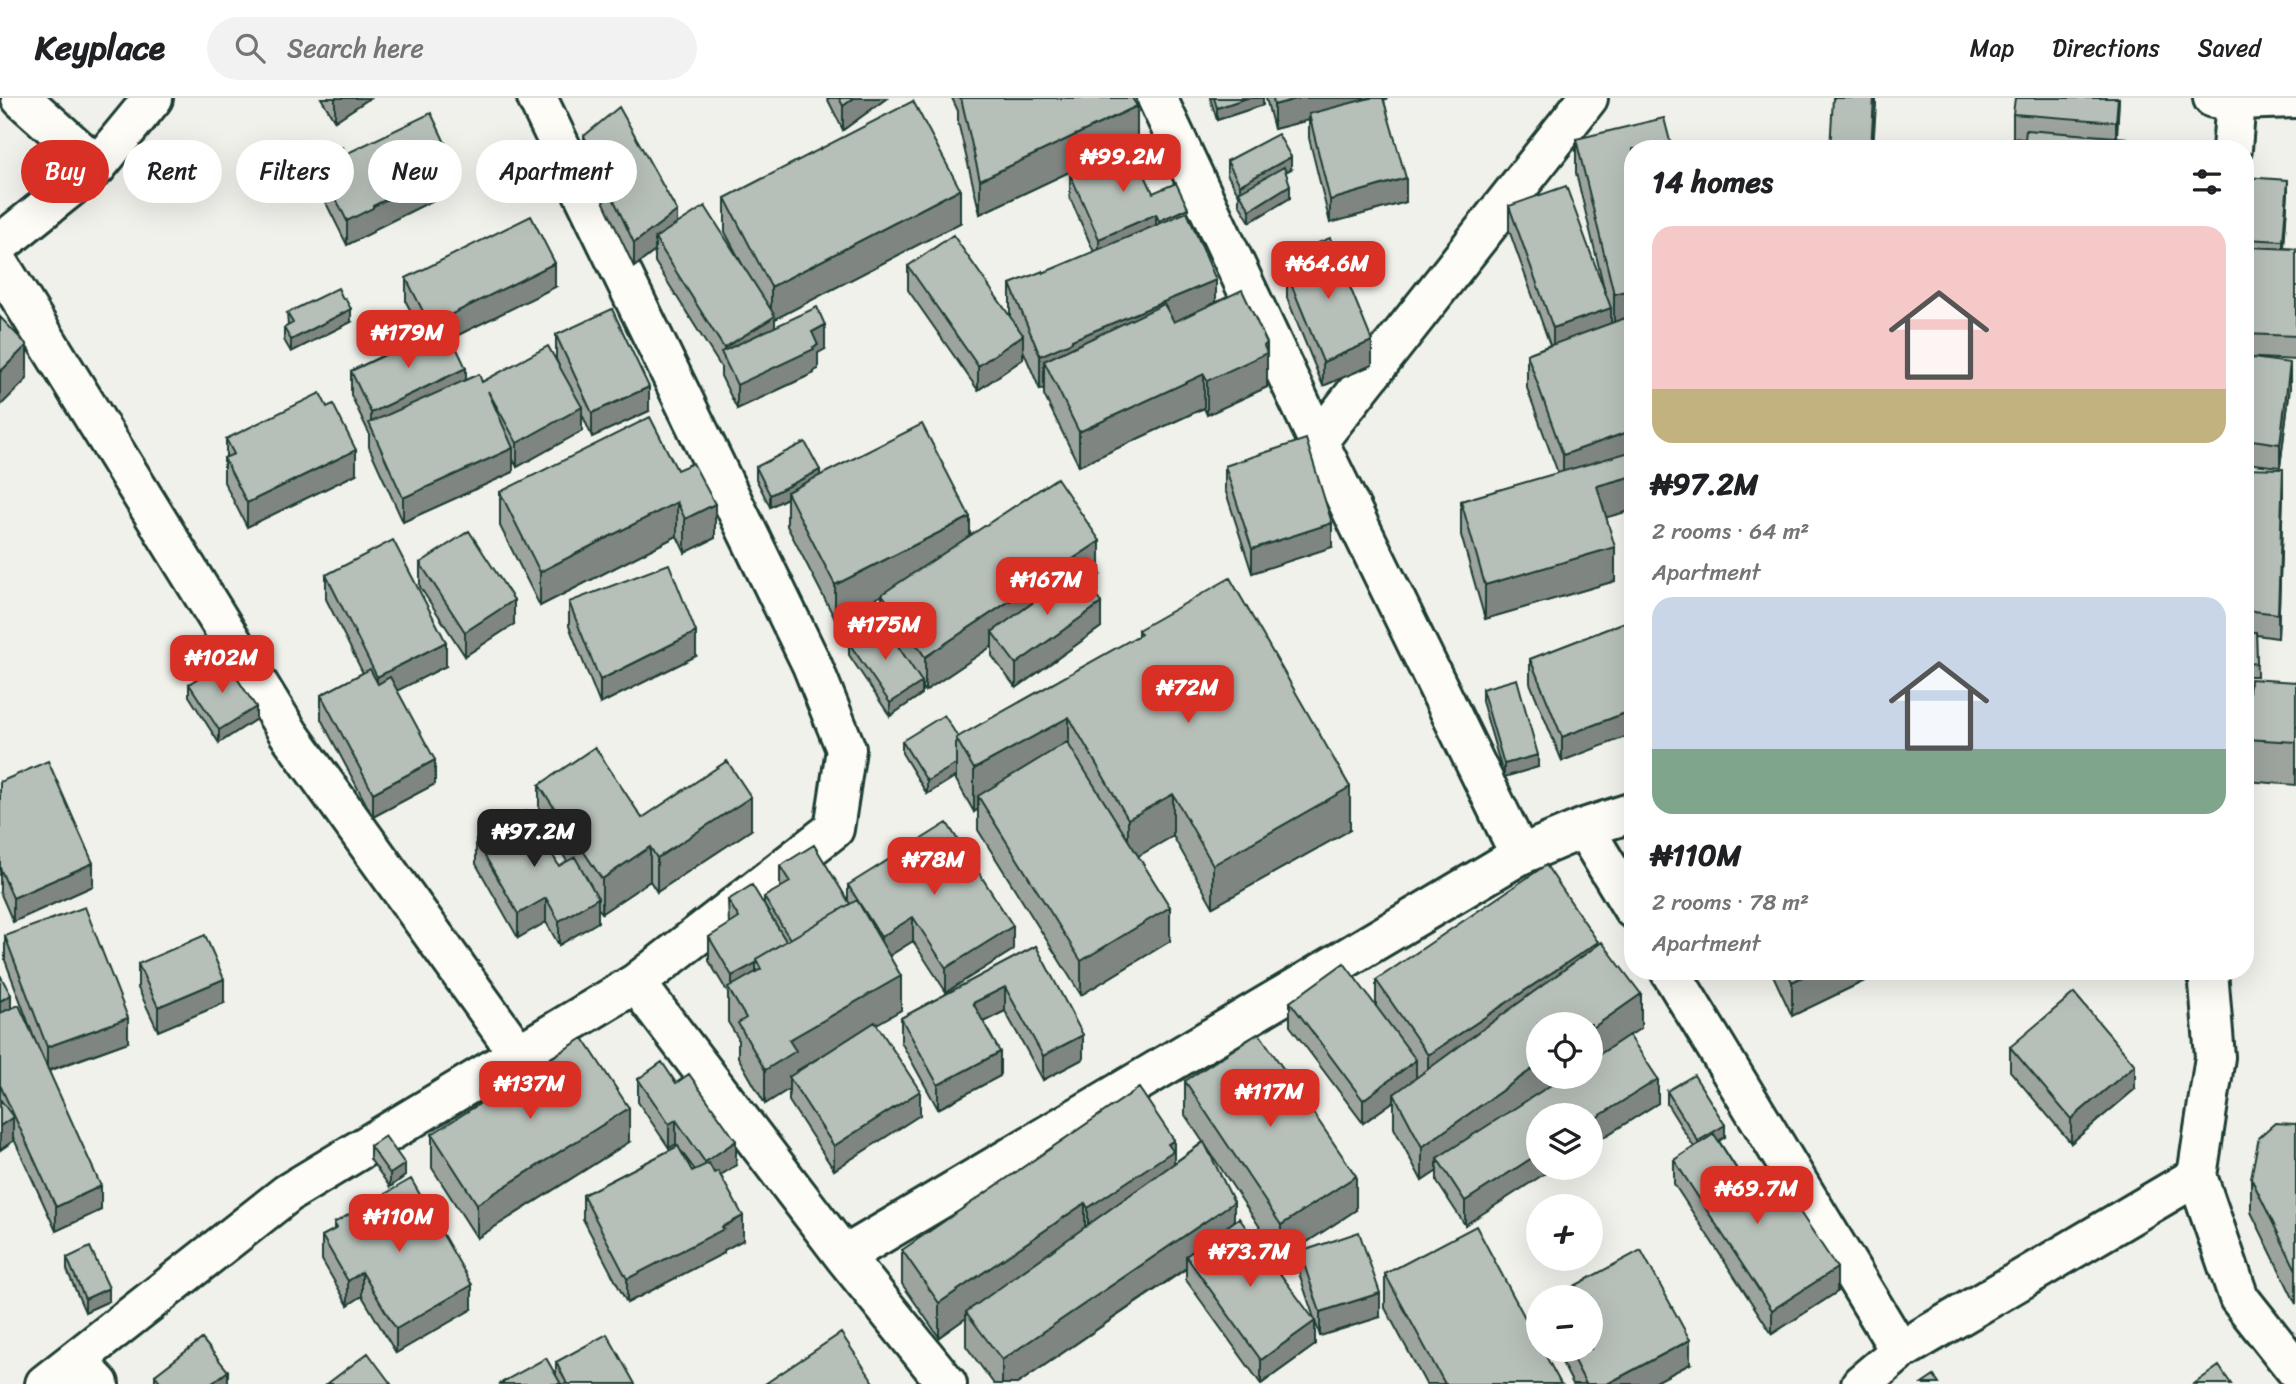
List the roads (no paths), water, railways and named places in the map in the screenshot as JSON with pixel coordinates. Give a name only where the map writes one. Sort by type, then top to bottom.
[{"type":"street","points":[[21,98],[68,140]]},
{"type":"street","points":[[109,151],[153,98]]},
{"type":"street","points":[[45,1384],[88,1373],[288,1192],[636,983],[834,829],[846,749],[812,665],[537,98]]},
{"type":"street","points":[[1157,98],[1318,441],[1520,855]]},
{"type":"street","points":[[1318,441],[1588,98]]},
{"type":"street","points":[[2231,140],[2225,99],[2296,99]]},
{"type":"street","points":[[0,244],[51,203]]},
{"type":"street","points":[[0,265],[289,734],[518,1053]]},
{"type":"street","points":[[2254,704],[2296,706]]},
{"type":"street","points":[[844,1256],[1520,855],[1584,828],[1624,815]]},
{"type":"street","points":[[1584,828],[1624,894]]},
{"type":"street","points":[[1675,980],[1900,1351]]},
{"type":"street","points":[[2209,980],[2216,1057],[2197,1176],[2239,1298],[2296,1370]]},
{"type":"street","points":[[636,983],[844,1256],[947,1384]]},
{"type":"street","points":[[1861,1384],[1900,1351],[2197,1176]]}]
